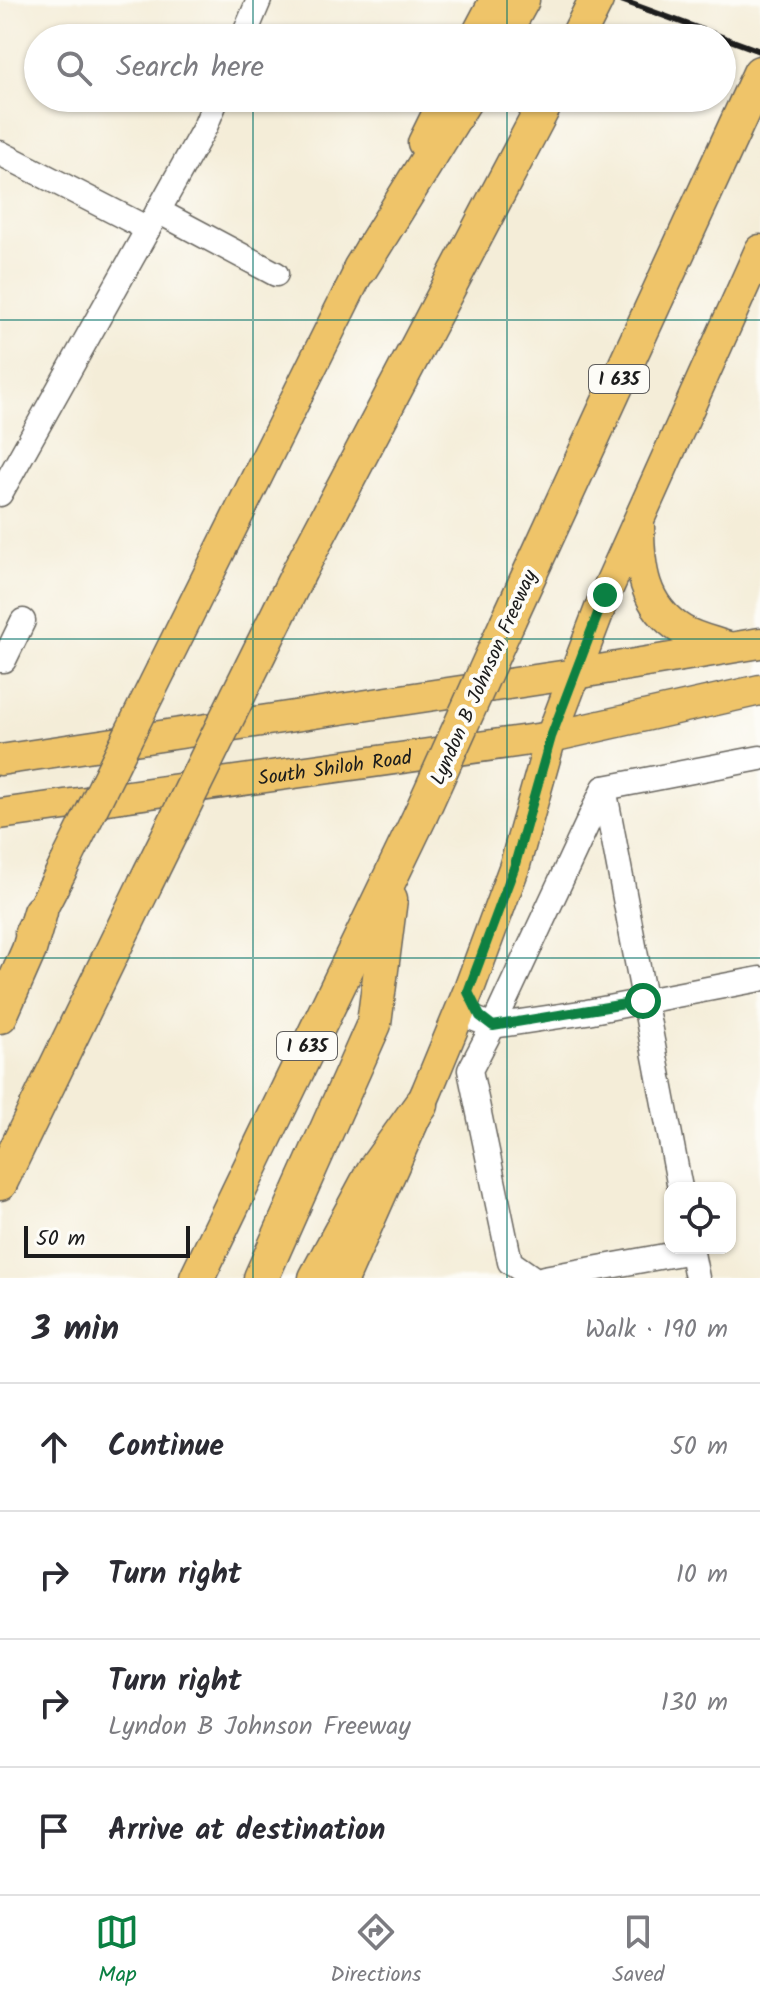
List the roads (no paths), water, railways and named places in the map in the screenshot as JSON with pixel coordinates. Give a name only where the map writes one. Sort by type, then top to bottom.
[{"type":"highway","points":[[489,24],[522,0]]},
{"type":"highway","points":[[584,24],[596,0]]},
{"type":"highway","name":"Lyndon B Johnson Freeway","points":[[197,1278],[420,816],[760,73]]},
{"type":"highway","points":[[360,269],[457,112]]},
{"type":"highway","points":[[0,1183],[300,570],[540,112]]},
{"type":"highway","points":[[261,1278],[374,1024],[394,869]]},
{"type":"highway","points":[[0,1016],[29,950],[40,912]]},
{"type":"highway","points":[[316,1278],[373,1172],[421,1105]]},
{"type":"main road","points":[[0,991],[438,112]]},
{"type":"main road","points":[[344,1278],[464,1002],[514,868],[551,737],[605,595],[760,250]]},
{"type":"main road","points":[[639,521],[639,563],[647,589],[661,612],[682,630],[730,648]]},
{"type":"main road","points":[[0,760],[575,674],[760,643]]},
{"type":"main road","name":"South Shiloh Road","points":[[0,814],[551,737],[760,690]]},
{"type":"lane","points":[[249,24],[259,0]]},
{"type":"lane","points":[[0,494],[211,112]]},
{"type":"lane","points":[[0,153],[276,274]]},
{"type":"lane","points":[[0,660],[4,660],[23,621]]},
{"type":"lane","points":[[604,788],[760,758]]},
{"type":"lane","points":[[604,788],[679,1182]]},
{"type":"lane","points":[[533,1278],[510,1262],[470,1070],[604,788]]},
{"type":"lane","points":[[464,1002],[493,1026],[760,979]]},
{"type":"lane","points":[[544,1278],[666,1254]]},
{"type":"lane","points":[[693,1254],[697,1278]]},
{"type":"railway","points":[[621,0],[686,24]]},
{"type":"railway","points":[[736,42],[760,51]]}]
